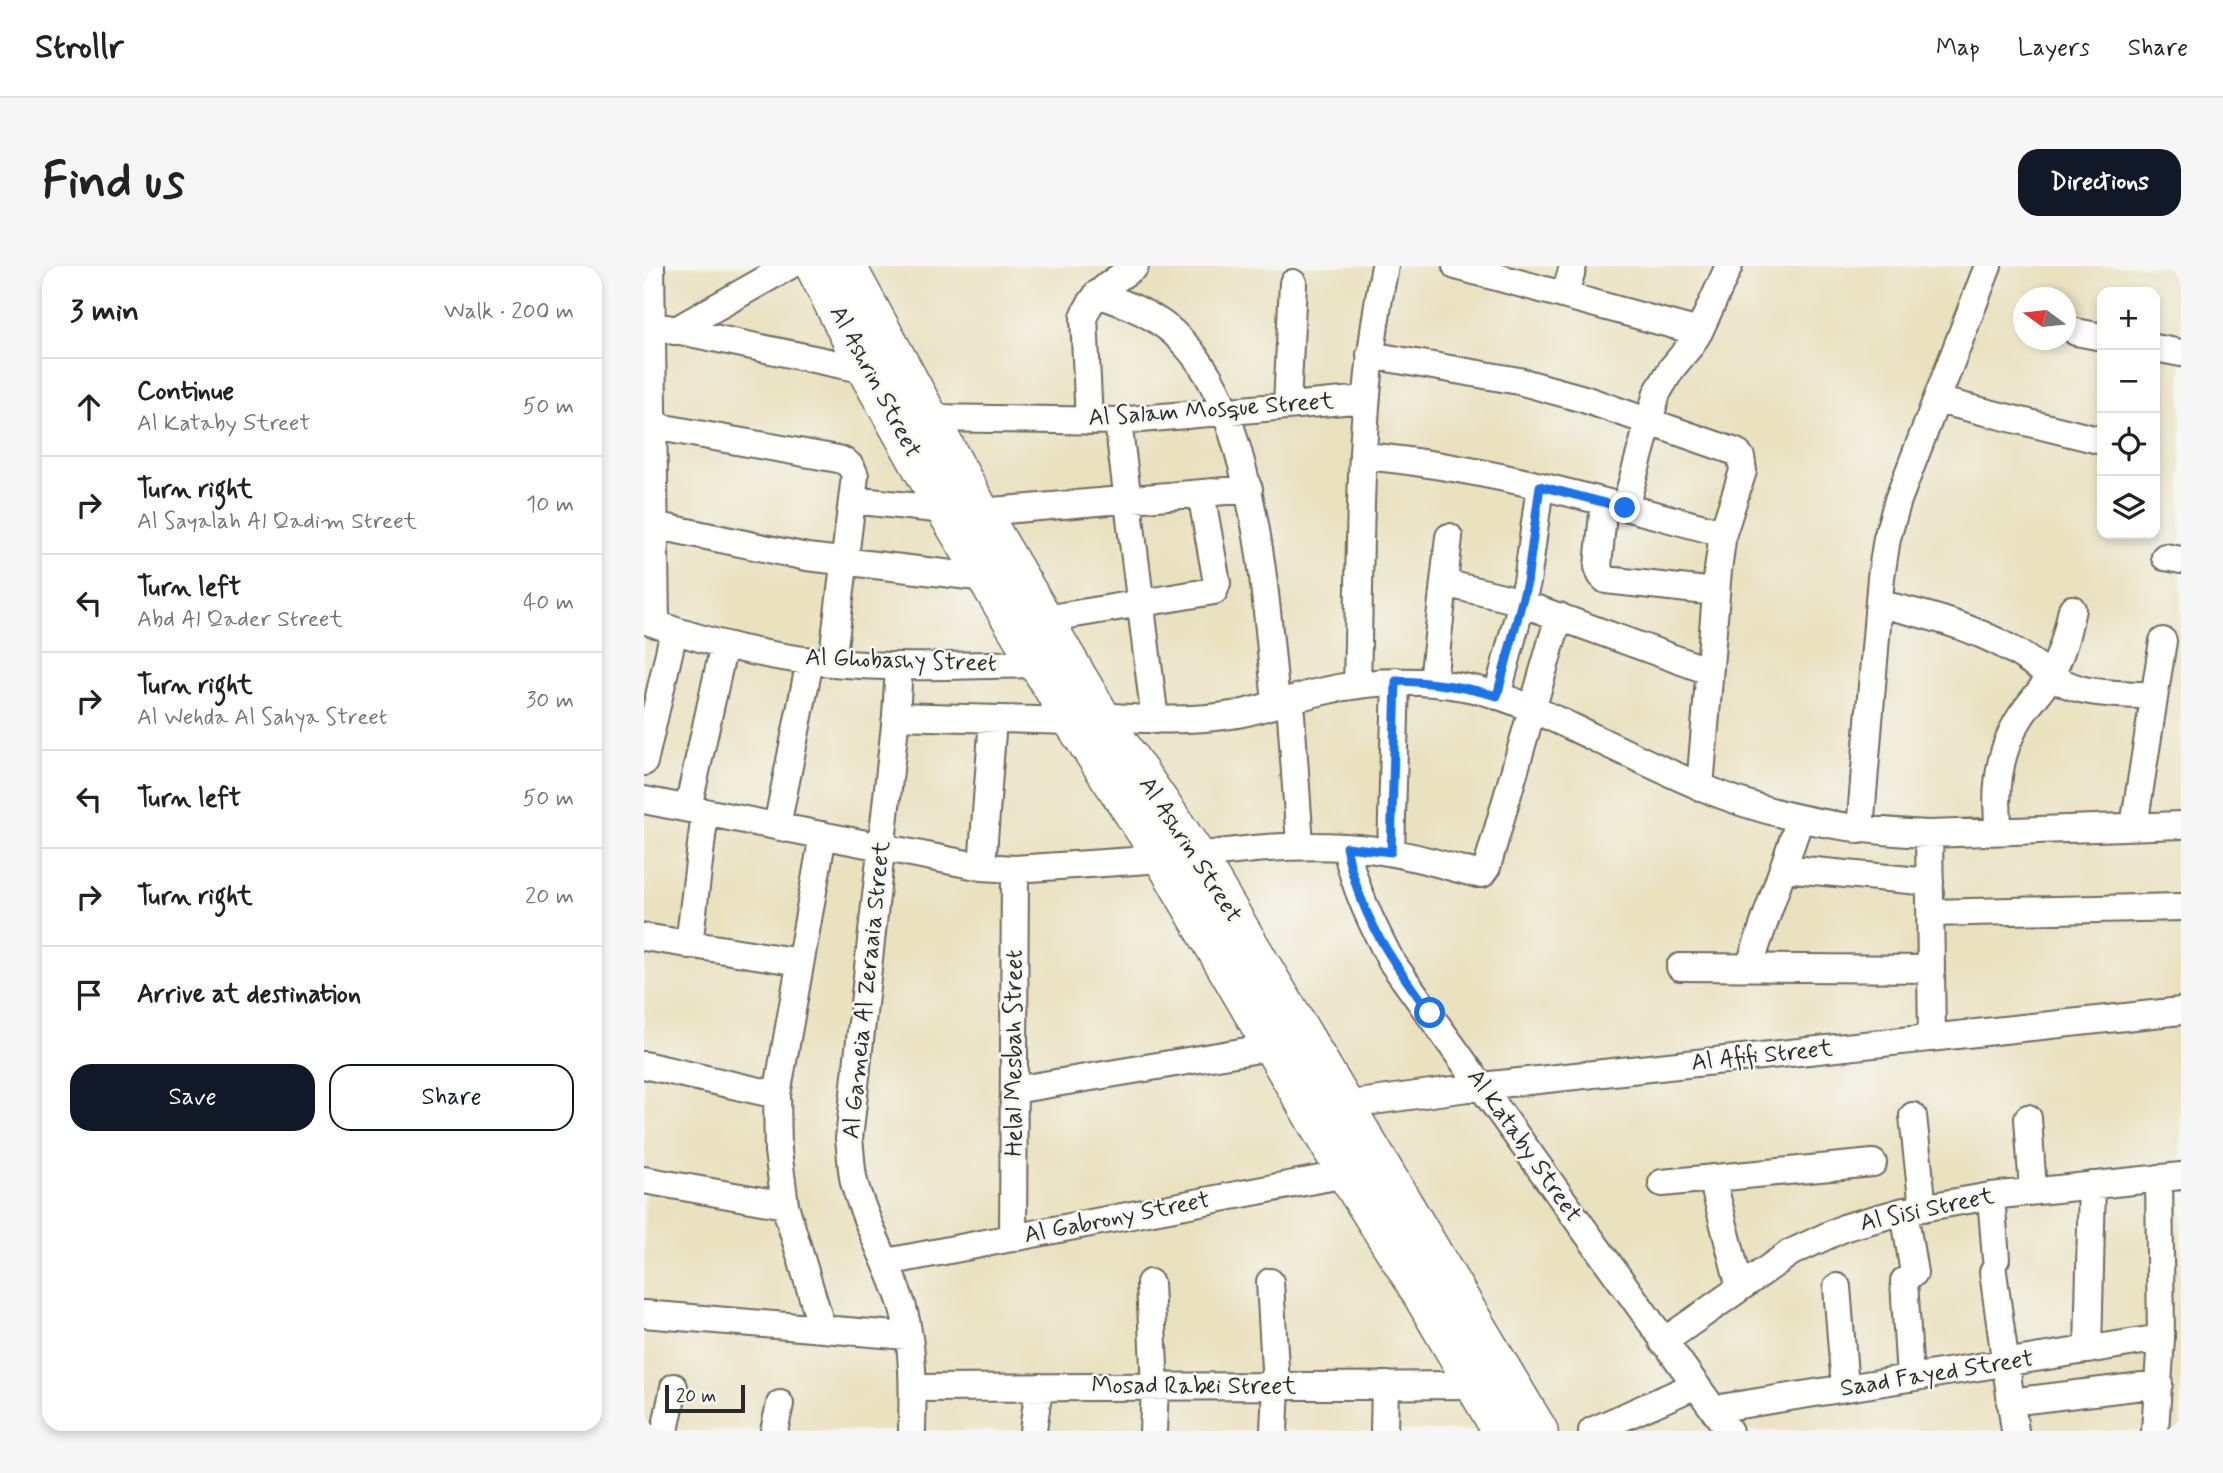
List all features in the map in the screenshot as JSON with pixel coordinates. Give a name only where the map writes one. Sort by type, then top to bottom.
[{"type":"main road","name":"Al Ashrin Street","points":[[814,266],[854,312],[930,418],[981,512],[1045,619],[1086,718]]},
{"type":"main road","name":"Al Ashrin Street","points":[[847,266],[866,370],[1037,664],[1086,718],[1344,1105],[1422,1265],[1475,1385],[1501,1431]]},
{"type":"main road","name":"Al Ashrin Street","points":[[1180,857],[1272,1047],[1346,1174],[1422,1265],[1539,1431]]},
{"type":"street","points":[[644,762],[658,625],[653,426],[663,328],[651,266]]},
{"type":"street","points":[[663,328],[789,266]]},
{"type":"street","points":[[1090,421],[1084,317],[1088,304],[1097,294],[1135,266]]},
{"type":"street","points":[[1357,684],[1366,399],[1376,309],[1385,266]]},
{"type":"street","points":[[1456,266],[1699,331]]},
{"type":"street","points":[[1565,295],[1573,266]]},
{"type":"street","points":[[1716,592],[1606,580],[1598,567],[1614,505],[1663,380],[1691,345],[1729,266]]},
{"type":"street","points":[[1860,830],[1881,577],[1887,538],[1898,500],[1988,266]]},
{"type":"street","points":[[1287,405],[1293,283]]},
{"type":"street","points":[[1097,294],[1126,303],[1154,318],[1179,337],[1199,360],[1216,387],[1226,410],[1249,489],[1263,570],[1283,702],[1300,845]]},
{"type":"street","points":[[663,328],[866,370]]},
{"type":"street","points":[[2076,332],[2097,336]]},
{"type":"street","points":[[2160,349],[2181,353]]},
{"type":"street","points":[[1370,355],[1519,381],[1584,398],[1736,452],[1741,457],[1743,471],[1724,533],[1716,592],[1700,787]]},
{"type":"street","name":"Al Salam Mosque Street","points":[[930,418],[1118,421],[1366,399]]},
{"type":"street","points":[[1937,400],[2097,440]]},
{"type":"street","points":[[1118,421],[1155,720]]},
{"type":"street","points":[[653,426],[846,462],[855,476],[845,562],[777,826]]},
{"type":"street","points":[[1364,456],[1423,461],[1540,486],[1724,533]]},
{"type":"street","points":[[1497,696],[1523,603],[1540,486]]},
{"type":"street","points":[[981,512],[1249,489]]},
{"type":"street","points":[[1045,619],[1210,593],[1217,583],[1201,493]]},
{"type":"street","points":[[852,500],[945,510]]},
{"type":"street","points":[[654,525],[807,557],[986,578]]},
{"type":"street","points":[[1433,682],[1449,537]]},
{"type":"street","points":[[1444,583],[1523,603],[1709,671]]},
{"type":"street","points":[[1880,604],[1923,614],[1968,630],[2010,648],[2050,676],[2080,689],[2154,696]]},
{"type":"street","points":[[2000,831],[1997,795],[2002,759],[2010,736],[2050,676],[2060,655],[2072,609]]},
{"type":"street","points":[[644,800],[982,867],[1015,869],[1300,845],[1391,852],[1482,874],[1487,867],[1502,821],[1559,616]]},
{"type":"street","name":"Al Ghobashy Street","points":[[658,625],[724,645],[821,662],[899,666],[1037,664]]},
{"type":"street","points":[[2134,826],[2163,641]]},
{"type":"street","points":[[689,945],[696,810],[724,645]]},
{"type":"street","name":"Al Gameia Al Zeraaia Street","points":[[899,666],[896,716],[849,1139],[854,1181],[904,1311],[913,1388],[912,1431]]},
{"type":"street","points":[[1391,852],[1396,681]]},
{"type":"street","points":[[896,716],[1201,719],[1240,713],[1357,684],[1433,682],[1466,687],[1532,709],[1700,787],[1749,805],[1800,819],[1860,830],[1930,834],[2181,825]]},
{"type":"street","points":[[982,867],[993,719]]},
{"type":"street","points":[[1749,967],[1800,819]]},
{"type":"street","points":[[1930,834],[1932,1038]]},
{"type":"street","points":[[822,1328],[786,1205],[778,1151],[777,1096],[823,835]]},
{"type":"street","name":"Al Kataby Street","points":[[1346,847],[1351,872],[1366,913],[1391,961],[1729,1431]]},
{"type":"street","points":[[1783,868],[1930,882]]},
{"type":"street","name":"Helal Mesbah Street","points":[[1013,1238],[1015,869]]},
{"type":"street","points":[[1931,913],[2181,907]]},
{"type":"street","points":[[644,937],[800,962]]},
{"type":"street","points":[[1679,967],[1931,969]]},
{"type":"street","name":"Al Afifi Street","points":[[1344,1105],[1482,1086],[2181,1011]]},
{"type":"street","points":[[1014,1090],[1272,1047]]},
{"type":"street","points":[[644,1065],[777,1096]]},
{"type":"street","points":[[1910,1378],[1909,1277],[1913,1209],[1913,1116]]},
{"type":"street","points":[[2028,1118],[2034,1191]]},
{"type":"street","points":[[1662,1183],[1873,1164]]},
{"type":"street","name":"Al Gabrony Street","points":[[887,1262],[1346,1174]]},
{"type":"street","points":[[2155,1431],[2170,1177]]},
{"type":"street","name":"Al Sisi Street","points":[[1664,1342],[1801,1248],[1846,1227],[1913,1209],[1991,1196],[2170,1177]]},
{"type":"street","points":[[1712,1178],[1740,1288]]},
{"type":"street","points":[[644,1180],[786,1205]]},
{"type":"street","points":[[2088,1350],[2092,1185]]},
{"type":"street","points":[[1991,1196],[1994,1265],[2015,1431]]},
{"type":"street","points":[[1270,1282],[1276,1386],[1275,1431]]},
{"type":"street","points":[[1150,1283],[1155,1387],[1153,1431]]},
{"type":"street","points":[[1837,1287],[1846,1388]]},
{"type":"street","points":[[644,1314],[907,1336]]},
{"type":"street","name":"Saad Fayed Street","points":[[1714,1409],[2161,1338]]},
{"type":"street","points":[[2010,1402],[2159,1384]]},
{"type":"street","points":[[1384,1431],[1385,1385]]},
{"type":"street","name":"Mosad Rabei Street","points":[[913,1388],[1475,1385]]},
{"type":"street","points":[[1592,1431],[1696,1385]]},
{"type":"street","points":[[665,1431],[674,1387]]},
{"type":"street","points":[[1033,1431],[1039,1387]]},
{"type":"street","points":[[774,1431],[780,1404]]},
{"type":"route","points":[[1430,1013],[1391,961],[1366,913],[1351,872],[1346,847],[1391,852],[1396,681],[1433,682],[1466,687],[1497,696],[1527,582],[1540,486],[1625,508]]}]
